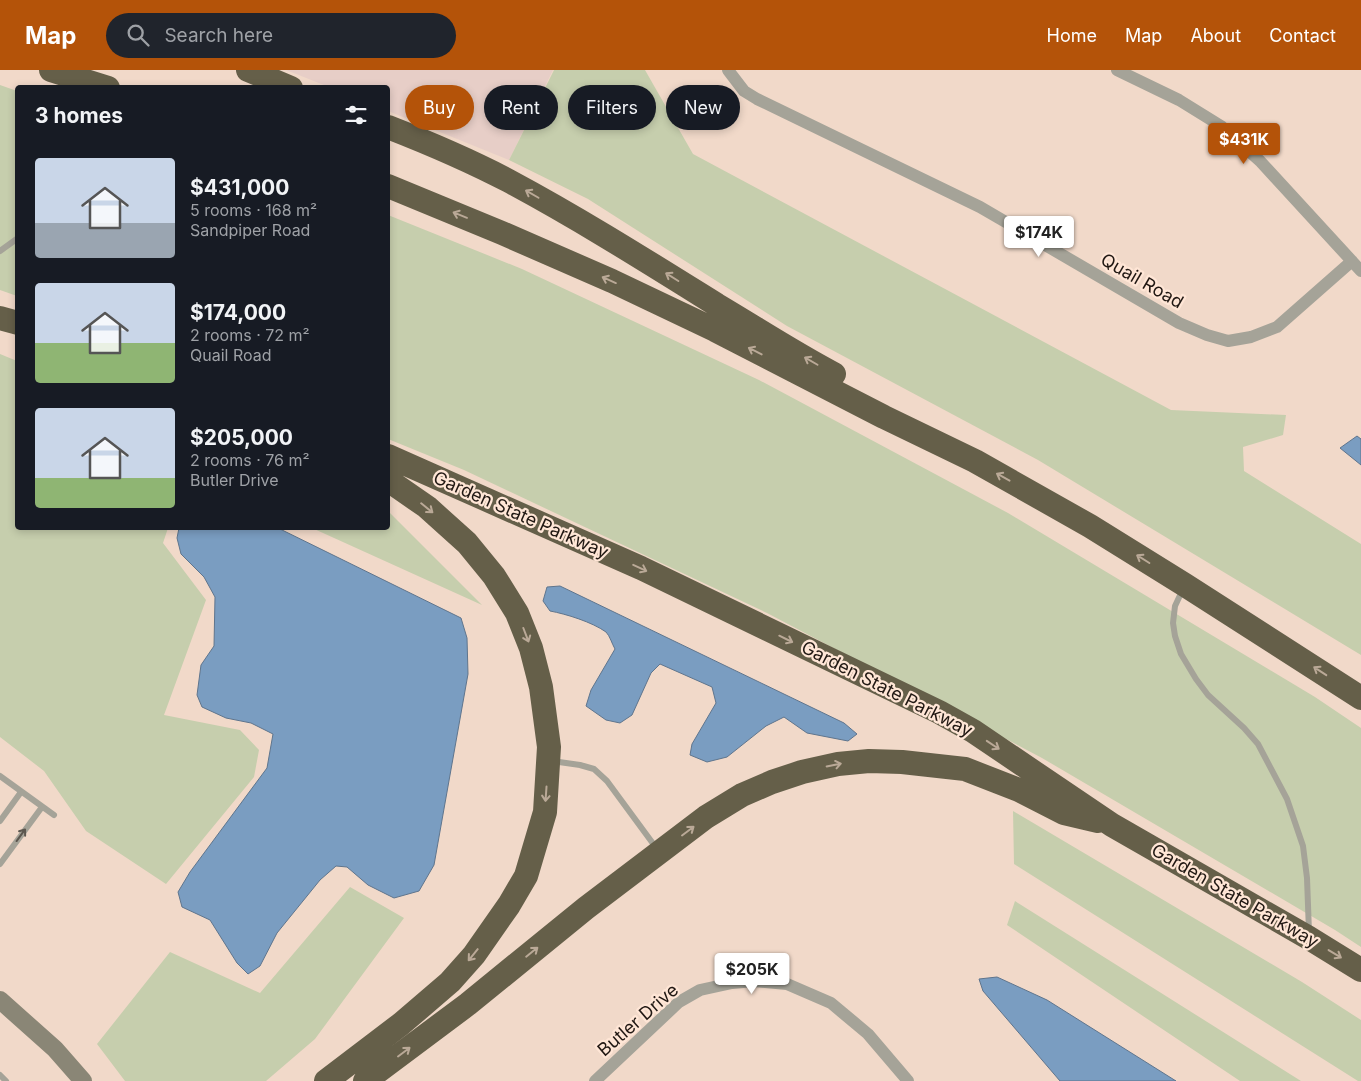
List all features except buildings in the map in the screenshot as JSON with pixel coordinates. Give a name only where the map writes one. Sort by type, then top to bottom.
[{"type":"highway","points":[[51,70],[98,85]]},
{"type":"highway","points":[[248,70],[284,85]]},
{"type":"highway","points":[[390,128],[476,164],[569,215],[768,336],[890,403],[915,421],[940,443]]},
{"type":"highway","points":[[390,187],[612,281],[715,330],[884,417],[975,461],[1090,526],[1361,698]]},
{"type":"highway","points":[[0,318],[15,322]]},
{"type":"highway","name":"Garden State Parkway","points":[[390,457],[641,568],[938,712],[973,732],[1112,825],[1361,970]]},
{"type":"highway","points":[[326,1081],[401,1024],[450,982],[479,948],[509,905],[526,876],[545,812],[549,747],[541,687],[531,648],[517,613],[494,576],[467,544],[427,507],[390,481]]},
{"type":"highway","points":[[364,1081],[468,1004],[586,908],[706,817],[742,795],[772,782],[802,772],[838,764],[869,761],[902,762],[965,770],[1019,790],[1064,814],[1112,825]]},
{"type":"street","name":"Quail Road","points":[[728,70],[744,91],[757,99],[980,207],[1179,323],[1207,335],[1228,341],[1251,337],[1277,327],[1357,266]]},
{"type":"street","points":[[1118,70],[1179,100],[1221,126],[1260,161],[1357,266]]},
{"type":"street","name":"Butler Drive","points":[[595,1081],[678,1002],[700,990],[732,983],[754,981],[787,984],[831,1003],[868,1034],[908,1081]]},
{"type":"street","points":[[0,1000],[55,1049],[83,1081]]},
{"type":"lane","points":[[0,251],[15,240]]},
{"type":"lane","points":[[1185,585],[1175,606],[1173,624],[1181,654],[1208,695],[1244,728],[1258,744],[1287,799],[1303,846],[1307,878],[1309,938]]},
{"type":"lane","points":[[548,761],[580,765],[594,769],[607,781],[660,852]]},
{"type":"lane","points":[[0,776],[54,815]]},
{"type":"lane","points":[[0,821],[21,792]]},
{"type":"lane","points":[[0,864],[42,807]]},
{"type":"lane","points":[[0,1075],[6,1081]]},
{"type":"shaded area","points":[[286,70],[553,70],[546,85],[484,85],[484,130],[524,130],[509,160],[435,130],[474,130],[474,85],[405,85],[405,118],[390,112],[390,85],[324,85]]},
{"type":"green space","points":[[554,70],[645,70],[654,85],[568,85],[568,130],[656,130],[656,89],[666,107],[666,130],[679,130],[693,154],[1171,410],[1286,415],[1283,435],[1243,447],[1244,471],[1361,544],[1361,655],[1038,460],[787,326],[588,199],[509,160],[524,130],[558,130],[558,85],[546,85]]},
{"type":"green space","points":[[0,85],[15,90],[15,295],[0,290]]},
{"type":"green space","points":[[390,216],[522,269],[759,380],[1008,513],[1315,697],[1361,728],[1361,947],[1042,758],[767,613],[464,470],[390,440]]},
{"type":"green space","points":[[0,354],[15,360],[15,530],[167,530],[163,543],[206,600],[164,715],[240,730],[259,750],[254,777],[166,884],[86,831],[44,771],[0,737]]},
{"type":"green space","points":[[390,513],[482,605],[316,530],[390,530]]},
{"type":"green space","points":[[1013,811],[1302,982],[1361,1020],[1361,1081],[1358,1081],[1014,864]]},
{"type":"green space","points":[[350,887],[404,918],[315,1039],[266,1081],[125,1081],[97,1044],[170,952],[260,993]]},
{"type":"green space","points":[[1015,901],[1301,1081],[1240,1081],[1007,925]]},
{"type":"water","points":[[1357,436],[1361,439],[1361,465],[1340,448]]},
{"type":"water","points":[[179,530],[282,530],[461,618],[467,638],[468,674],[434,865],[419,891],[394,898],[368,885],[347,867],[336,866],[320,880],[277,933],[260,966],[248,974],[237,963],[210,920],[182,907],[178,892],[190,872],[267,768],[273,734],[251,723],[226,718],[202,707],[197,695],[201,665],[214,646],[215,597],[204,577],[181,554],[177,538]]},
{"type":"water","points":[[560,586],[844,723],[857,734],[848,741],[807,733],[784,717],[766,726],[727,757],[707,762],[690,755],[692,744],[716,703],[712,687],[660,664],[651,673],[632,715],[620,723],[606,720],[586,706],[591,690],[615,649],[606,632],[600,628],[579,619],[550,611],[543,601],[547,587]]},
{"type":"water","points":[[997,977],[1047,1000],[1176,1081],[1060,1081],[983,991],[979,979]]}]
